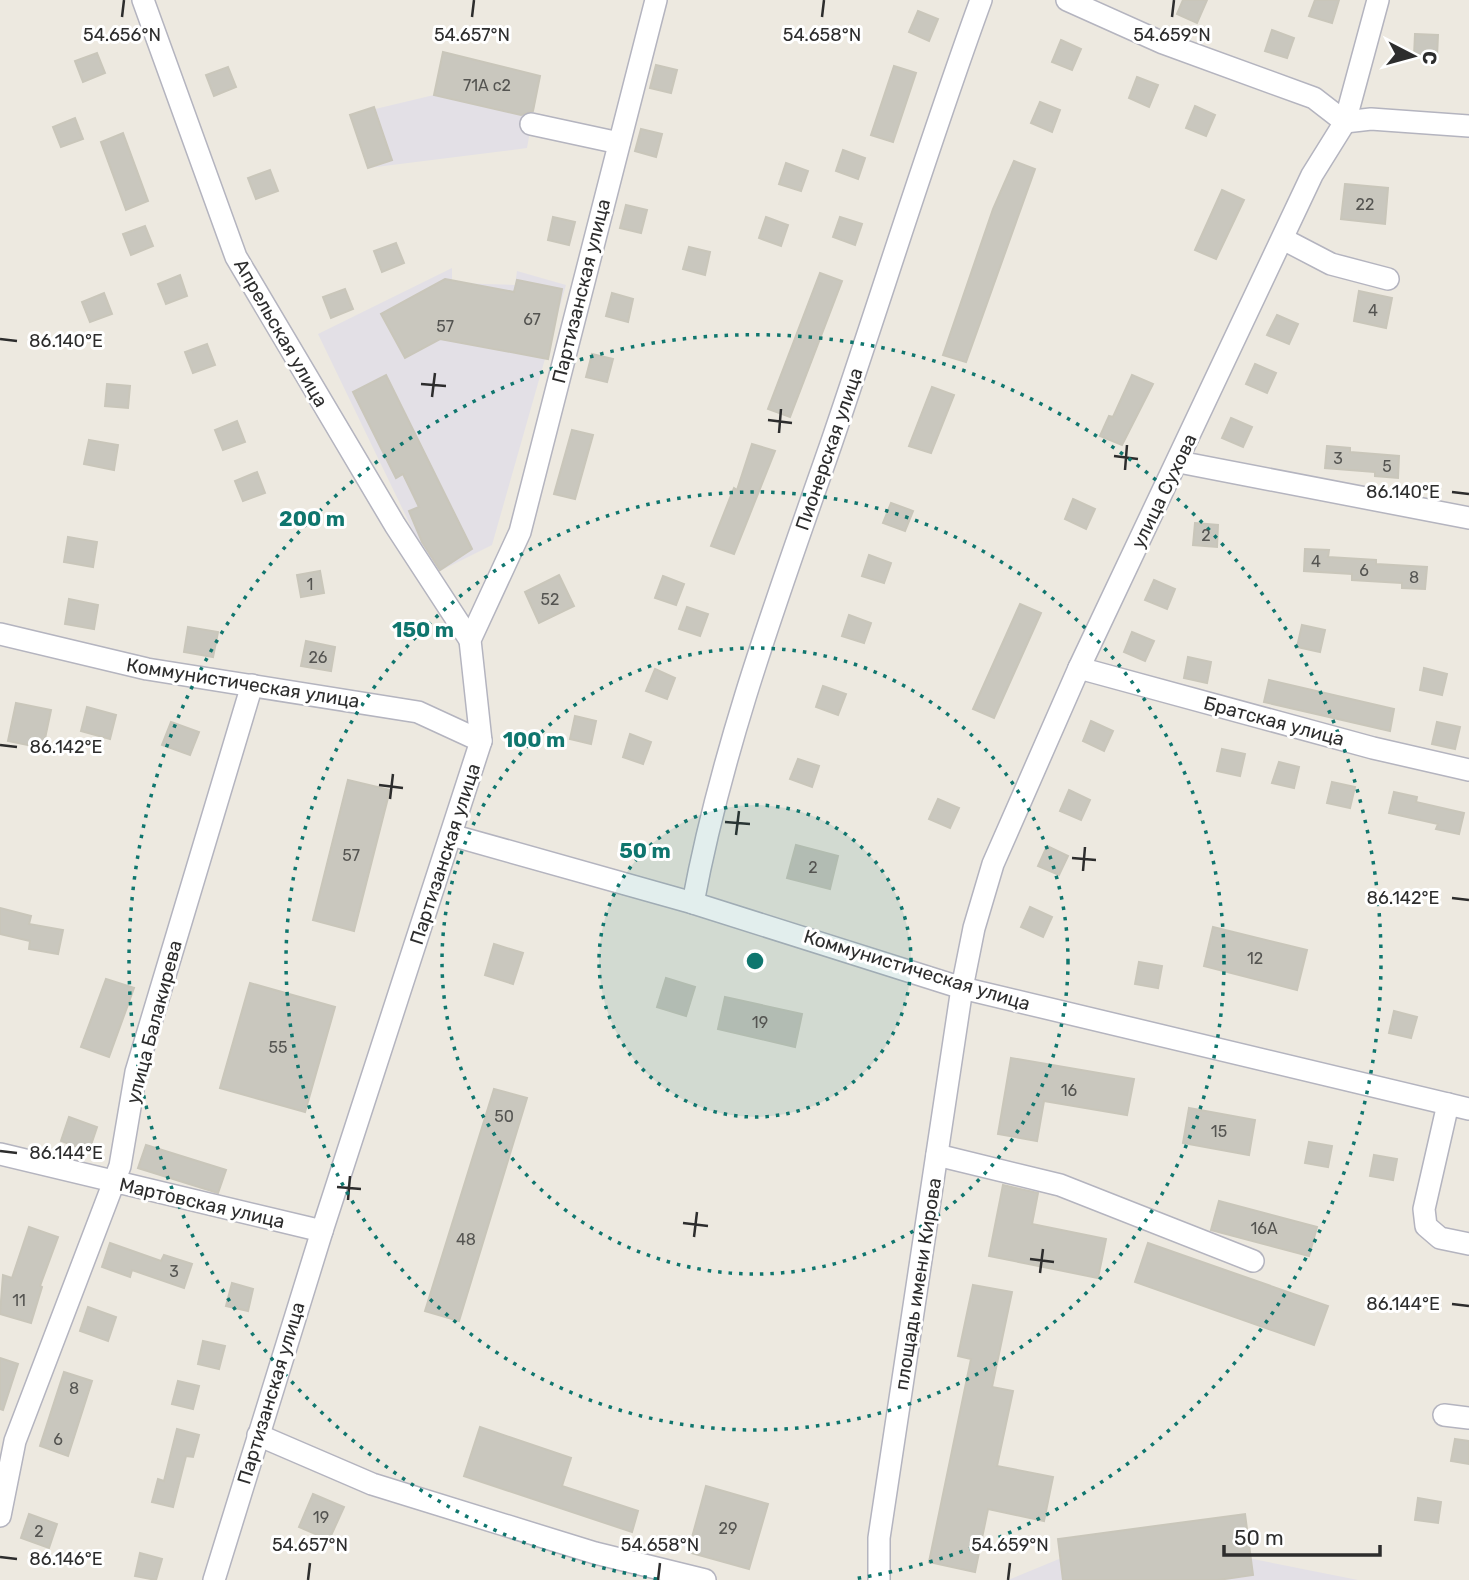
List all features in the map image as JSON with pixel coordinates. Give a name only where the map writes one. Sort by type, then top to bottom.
[{"type":"street","name":"Апрельская улица","points":[[143,0],[236,257],[395,525],[470,640]]},
{"type":"street","name":"Партизанская улица","points":[[214,1580],[322,1231],[481,741],[470,640],[520,532],[656,0]]},
{"type":"street","name":"Пионерская улица","points":[[694,903],[708,822],[781,587],[876,311],[930,141],[981,0]]},
{"type":"street","points":[[1067,0],[1163,43],[1314,98],[1345,122],[1371,119],[1469,126]]},
{"type":"street","name":"улица Сухова","points":[[962,988],[974,928],[993,864],[1079,668],[1179,462],[1312,175],[1345,122],[1378,0]]},
{"type":"street","points":[[531,124],[619,143]]},
{"type":"street","points":[[1283,239],[1331,264],[1388,279]]},
{"type":"street","points":[[1179,462],[1469,518]]},
{"type":"street","name":"Коммунистическая улица","points":[[0,634],[147,669],[418,712],[481,741]]},
{"type":"street","name":"Братская улица","points":[[1079,668],[1373,748],[1469,770]]},
{"type":"street","name":"улица Балакирева","points":[[0,1516],[15,1441],[120,1167],[136,1072],[252,685]]},
{"type":"street","name":"Коммунистическая улица","points":[[451,835],[694,903],[962,988],[1459,1107]]},
{"type":"street","name":"площадь имени Кирова","points":[[879,1580],[879,1538],[962,988]]},
{"type":"street","points":[[1459,1107],[1423,1209],[1426,1226],[1440,1238],[1469,1244]]},
{"type":"street","name":"Мартовская улица","points":[[0,1154],[322,1231]]},
{"type":"street","points":[[937,1155],[1060,1185],[1253,1261]]},
{"type":"street","points":[[1444,1415],[1469,1418]]},
{"type":"street","points":[[258,1435],[372,1484],[595,1553],[705,1580]]},
{"type":"shaded area","points":[[443,52],[540,76],[527,148],[368,168],[350,115],[434,95]]},
{"type":"shaded area","points":[[452,268],[452,283],[515,285],[517,271],[566,285],[492,545],[434,574],[318,334]]},
{"type":"shaded area","points":[[1122,1533],[1358,1580],[1008,1580]]},
{"type":"building","points":[[1183,0],[1207,0],[1197,23],[1177,14]]},
{"type":"building","points":[[1315,0],[1339,0],[1332,23],[1309,16]]},
{"type":"building","points":[[918,11],[938,19],[929,41],[909,32]]},
{"type":"building","points":[[1272,30],[1294,38],[1287,58],[1265,51]]},
{"type":"building","points":[[1415,34],[1438,35],[1437,57],[1414,56]]},
{"type":"building","points":[[1061,40],[1081,49],[1072,70],[1052,62]]},
{"type":"building","points":[[443,52],[540,76],[533,111],[521,115],[434,95]]},
{"type":"building","points":[[97,53],[105,73],[83,82],[75,61]]},
{"type":"building","points":[[656,65],[677,70],[671,93],[650,88]]},
{"type":"building","points":[[894,66],[916,73],[893,142],[871,135]]},
{"type":"building","points":[[228,67],[236,87],[214,96],[206,75]]},
{"type":"building","points":[[1137,77],[1158,85],[1149,107],[1129,98]]},
{"type":"building","points":[[1040,102],[1060,110],[1052,132],[1031,123]]},
{"type":"building","points":[[1195,106],[1215,115],[1206,136],[1186,128]]},
{"type":"building","points":[[374,107],[392,160],[368,168],[350,115]]},
{"type":"building","points":[[75,118],[83,139],[61,147],[53,127]]},
{"type":"building","points":[[641,129],[662,134],[656,157],[635,151]]},
{"type":"building","points":[[123,133],[148,201],[126,210],[101,142]]},
{"type":"building","points":[[843,150],[865,158],[858,179],[836,171]]},
{"type":"building","points":[[1014,161],[1035,169],[966,362],[943,355],[993,209]]},
{"type":"building","points":[[786,163],[808,171],[801,191],[779,184]]},
{"type":"building","points":[[270,170],[278,191],[256,199],[248,178]]},
{"type":"building","points":[[1345,184],[1388,188],[1385,224],[1341,219]]},
{"type":"building","points":[[1222,190],[1244,200],[1216,259],[1195,250]]},
{"type":"building","points":[[626,205],[647,210],[641,233],[620,228]]},
{"type":"building","points":[[553,217],[575,222],[569,245],[548,240]]},
{"type":"building","points":[[766,217],[788,225],[781,246],[759,238]]},
{"type":"building","points":[[840,217],[862,224],[855,245],[833,237]]},
{"type":"building","points":[[145,226],[153,246],[131,255],[123,234]]},
{"type":"building","points":[[396,243],[404,263],[382,272],[374,251]]},
{"type":"building","points":[[689,247],[710,252],[705,275],[683,269]]},
{"type":"building","points":[[820,273],[842,281],[790,417],[768,409]]},
{"type":"building","points":[[180,275],[187,296],[166,304],[158,284]]},
{"type":"building","points":[[445,279],[514,292],[517,280],[562,289],[548,359],[440,339],[405,358],[381,314]]},
{"type":"building","points":[[345,289],[353,309],[331,318],[323,297]]},
{"type":"building","points":[[1359,291],[1392,298],[1386,328],[1354,321]]},
{"type":"building","points":[[104,293],[112,314],[90,322],[82,302]]},
{"type":"building","points":[[612,293],[633,299],[628,322],[606,316]]},
{"type":"building","points":[[1277,315],[1298,324],[1289,344],[1267,335]]},
{"type":"building","points":[[207,344],[215,365],[193,373],[185,352]]},
{"type":"building","points":[[592,354],[613,359],[607,382],[586,377]]},
{"type":"building","points":[[1255,364],[1276,373],[1267,393],[1246,384]]},
{"type":"building","points":[[386,375],[472,549],[440,570],[422,542],[409,511],[419,507],[403,474],[396,478],[353,392]]},
{"type":"building","points":[[1132,375],[1153,384],[1122,445],[1100,436],[1109,416],[1113,417]]},
{"type":"building","points":[[107,384],[130,386],[128,408],[105,406]]},
{"type":"building","points":[[932,387],[954,395],[931,453],[909,446]]},
{"type":"building","points":[[1231,418],[1252,427],[1243,447],[1222,438]]},
{"type":"building","points":[[237,421],[245,442],[223,450],[215,430]]},
{"type":"building","points":[[572,430],[593,435],[575,499],[554,494]]},
{"type":"building","points":[[89,440],[118,445],[114,470],[84,464]]},
{"type":"building","points":[[752,444],[775,451],[734,554],[711,546],[734,488],[737,490]]},
{"type":"building","points":[[1327,446],[1350,448],[1350,452],[1399,456],[1398,478],[1375,476],[1375,472],[1325,468]]},
{"type":"building","points":[[257,472],[265,493],[243,501],[235,481]]},
{"type":"building","points":[[1073,499],[1095,509],[1086,529],[1065,519]]},
{"type":"building","points":[[891,503],[913,511],[905,531],[883,523]]},
{"type":"building","points":[[1195,523],[1218,525],[1217,547],[1193,545]]},
{"type":"building","points":[[68,537],[97,542],[93,567],[64,562]]},
{"type":"building","points":[[1305,549],[1329,550],[1328,557],[1376,560],[1376,564],[1427,567],[1425,589],[1402,588],[1402,583],[1352,580],[1352,574],[1304,571]]},
{"type":"building","points":[[869,555],[891,563],[884,583],[862,576]]},
{"type":"building","points":[[320,571],[324,593],[301,597],[297,575]]},
{"type":"building","points":[[559,575],[574,606],[539,623],[525,592]]},
{"type":"building","points":[[663,576],[684,584],[676,605],[655,598]]},
{"type":"building","points":[[1154,580],[1175,589],[1167,609],[1145,600]]},
{"type":"building","points":[[69,599],[98,605],[94,629],[65,624]]},
{"type":"building","points":[[1020,604],[1041,613],[994,718],[973,709]]},
{"type":"building","points":[[687,607],[708,614],[700,636],[679,629]]},
{"type":"building","points":[[849,615],[871,623],[864,643],[842,636]]},
{"type":"building","points":[[1302,625],[1325,630],[1320,652],[1297,647]]},
{"type":"building","points":[[188,627],[218,632],[213,657],[184,652]]},
{"type":"building","points":[[1132,632],[1154,641],[1145,661],[1124,652]]},
{"type":"building","points":[[306,641],[335,647],[331,671],[301,666]]},
{"type":"building","points":[[1188,657],[1211,662],[1207,683],[1184,678]]},
{"type":"building","points":[[1424,668],[1447,674],[1442,695],[1420,690]]},
{"type":"building","points":[[655,669],[675,678],[667,699],[646,691]]},
{"type":"building","points":[[1269,680],[1394,709],[1390,731],[1264,702]]},
{"type":"building","points":[[823,686],[846,694],[838,715],[816,707]]},
{"type":"building","points":[[16,703],[51,710],[43,748],[8,741]]},
{"type":"building","points":[[87,707],[116,715],[110,739],[81,731]]},
{"type":"building","points":[[575,716],[596,721],[591,744],[570,739]]},
{"type":"building","points":[[1091,721],[1113,731],[1104,751],[1083,741]]},
{"type":"building","points":[[171,722],[199,732],[190,755],[162,745]]},
{"type":"building","points":[[1437,722],[1460,727],[1455,749],[1432,744]]},
{"type":"building","points":[[630,734],[651,742],[643,764],[623,757]]},
{"type":"building","points":[[1222,749],[1245,754],[1240,776],[1217,771]]},
{"type":"building","points":[[798,759],[819,766],[812,787],[790,779]]},
{"type":"building","points":[[1279,762],[1299,767],[1294,788],[1272,783]]},
{"type":"building","points":[[348,780],[390,790],[354,931],[313,920]]},
{"type":"building","points":[[1332,782],[1355,787],[1350,808],[1327,803]]},
{"type":"building","points":[[1069,790],[1090,800],[1081,820],[1060,811]]},
{"type":"building","points":[[1394,792],[1417,797],[1416,802],[1464,813],[1459,834],[1436,829],[1438,824],[1389,813]]},
{"type":"building","points":[[938,799],[959,808],[950,828],[929,819]]},
{"type":"building","points":[[796,845],[838,856],[830,889],[787,878]]},
{"type":"building","points":[[1047,846],[1068,856],[1059,875],[1038,866]]},
{"type":"building","points":[[1030,907],[1052,917],[1043,937],[1021,927]]},
{"type":"building","points":[[0,908],[31,916],[29,924],[63,930],[58,954],[29,949],[30,941],[0,934]]},
{"type":"building","points":[[1213,927],[1307,950],[1297,990],[1204,966]]},
{"type":"building","points":[[494,944],[523,953],[513,984],[485,975]]},
{"type":"building","points":[[1139,962],[1162,966],[1158,988],[1135,984]]},
{"type":"building","points":[[666,978],[695,987],[686,1016],[657,1007]]},
{"type":"building","points":[[106,979],[134,988],[109,1057],[81,1047]]},
{"type":"building","points":[[250,983],[335,1007],[305,1112],[220,1088]]},
{"type":"building","points":[[725,997],[802,1014],[795,1047],[718,1029]]},
{"type":"building","points":[[1394,1011],[1417,1017],[1411,1038],[1389,1033]]},
{"type":"building","points":[[1011,1058],[1134,1079],[1127,1115],[1044,1101],[1037,1141],[998,1134]]},
{"type":"building","points":[[494,1089],[527,1098],[459,1321],[425,1311]]},
{"type":"building","points":[[1189,1108],[1255,1120],[1249,1155],[1183,1143]]},
{"type":"building","points":[[69,1117],[97,1127],[89,1151],[61,1141]]},
{"type":"building","points":[[1309,1142],[1332,1146],[1328,1167],[1305,1163]]},
{"type":"building","points":[[146,1145],[226,1170],[218,1193],[138,1168]]},
{"type":"building","points":[[1374,1155],[1397,1159],[1393,1180],[1370,1176]]},
{"type":"building","points":[[1003,1185],[1038,1193],[1032,1224],[1106,1239],[1098,1278],[989,1256]]},
{"type":"building","points":[[1219,1201],[1317,1227],[1309,1256],[1211,1230]]},
{"type":"building","points":[[29,1227],[58,1237],[40,1286],[42,1287],[31,1323],[0,1314],[3,1275],[12,1278]]},
{"type":"building","points":[[110,1243],[161,1261],[164,1255],[192,1264],[184,1288],[132,1270],[130,1277],[102,1267]]},
{"type":"building","points":[[1148,1243],[1328,1306],[1314,1345],[1135,1282]]},
{"type":"building","points":[[232,1283],[253,1289],[248,1311],[226,1306]]},
{"type":"building","points":[[973,1285],[1012,1292],[992,1387],[1013,1391],[997,1466],[1053,1477],[1044,1521],[988,1509],[975,1572],[929,1562],[971,1359],[958,1356]]},
{"type":"building","points":[[88,1307],[116,1317],[108,1341],[80,1331]]},
{"type":"building","points":[[203,1341],[225,1346],[219,1369],[198,1364]]},
{"type":"building","points":[[0,1358],[18,1364],[3,1410],[0,1409]]},
{"type":"building","points":[[64,1372],[92,1381],[68,1456],[40,1446]]},
{"type":"building","points":[[178,1381],[199,1386],[193,1409],[172,1404]]},
{"type":"building","points":[[480,1427],[571,1458],[562,1486],[638,1511],[632,1532],[464,1476]]},
{"type":"building","points":[[177,1429],[199,1435],[193,1457],[186,1456],[173,1507],[152,1502],[158,1479],[164,1481]]},
{"type":"building","points":[[1455,1439],[1469,1441],[1469,1464],[1451,1461]]},
{"type":"building","points":[[706,1486],[768,1504],[749,1569],[688,1552]]},
{"type":"building","points":[[313,1494],[344,1507],[329,1540],[299,1527]]},
{"type":"building","points":[[1418,1498],[1441,1502],[1438,1523],[1415,1520]]},
{"type":"building","points":[[29,1514],[57,1524],[49,1548],[21,1538]]},
{"type":"building","points":[[1245,1514],[1253,1575],[1218,1580],[1063,1580],[1058,1539]]},
{"type":"building","points":[[140,1553],[162,1559],[156,1580],[135,1576]]}]
